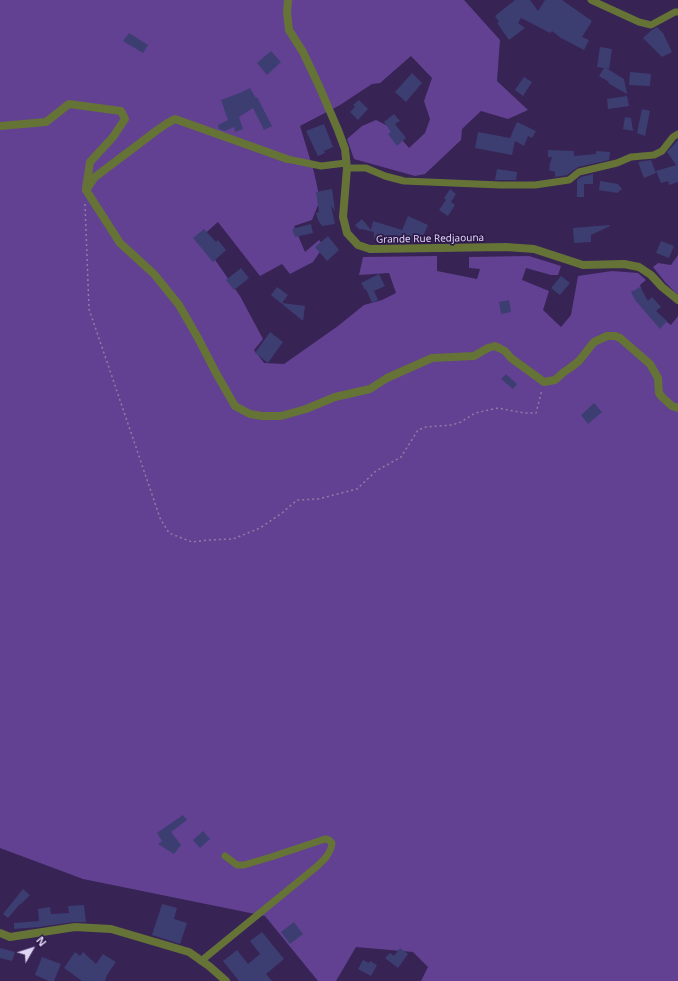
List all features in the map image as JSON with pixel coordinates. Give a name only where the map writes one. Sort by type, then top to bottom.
[{"type":"street","name":"Grande Rue Redjaouna","points":[[288,0],[287,13],[289,30],[303,52],[320,86],[345,149],[346,165],[343,217],[347,233],[358,245],[370,249],[534,249],[582,265],[624,264],[639,267],[651,275],[662,287],[678,300]]},
{"type":"street","points":[[591,0],[639,22],[652,25],[675,12],[678,12]]},
{"type":"street","points":[[0,126],[46,122],[69,104],[121,111],[125,119],[113,137],[90,162],[86,190],[120,243],[154,274],[179,305],[235,406],[250,414],[262,416],[281,416],[306,409],[335,397],[370,389],[387,378],[432,358],[474,356],[488,348],[496,346],[505,351],[511,358],[544,382],[555,380],[580,360],[594,342],[607,336],[615,336],[620,338],[650,364],[658,378],[659,393],[672,406],[678,408]]},
{"type":"street","points":[[86,190],[96,177],[156,131],[175,119],[287,158],[321,166],[346,165],[366,168],[385,176],[404,181],[500,185],[535,185],[569,180],[579,172],[617,163],[632,157],[654,155],[662,151],[673,137],[678,134]]},
{"type":"street","points":[[202,961],[315,868],[326,858],[332,847],[332,843],[325,839],[244,865],[237,865],[225,856]]},
{"type":"street","points":[[0,933],[10,937],[75,927],[111,928],[189,952],[226,981]]},
{"type":"shaded area","points":[[0,0],[464,0],[500,40],[497,81],[528,110],[508,119],[481,111],[462,129],[461,140],[425,174],[415,176],[354,159],[347,139],[362,126],[376,120],[392,128],[409,148],[425,133],[430,119],[424,101],[432,78],[411,56],[380,83],[372,84],[340,105],[300,126],[314,172],[320,200],[312,220],[294,226],[305,252],[319,240],[324,246],[313,262],[290,274],[282,264],[260,276],[218,222],[200,238],[240,296],[263,339],[254,350],[264,363],[284,364],[338,326],[364,305],[382,300],[396,293],[389,273],[359,275],[363,257],[437,256],[437,271],[477,279],[480,269],[469,268],[469,257],[529,256],[561,266],[558,275],[551,275],[526,268],[522,280],[549,291],[543,310],[561,327],[571,315],[578,276],[612,271],[638,273],[646,280],[640,285],[647,307],[671,325],[678,316],[678,981],[421,981],[428,967],[413,952],[356,947],[336,981],[318,981],[265,916],[83,879],[0,848]]},
{"type":"shaded area","points":[[678,255],[678,295],[653,267],[658,263],[671,265]]},
{"type":"building","points":[[515,0],[530,0],[538,11],[545,0],[562,0],[592,21],[582,37],[589,40],[584,50],[561,38],[552,31],[550,33],[521,18],[518,23],[525,28],[509,40],[497,23],[499,22],[495,16]]},
{"type":"building","points":[[657,27],[663,33],[672,52],[662,57],[643,38]]},
{"type":"building","points":[[129,33],[148,45],[143,53],[123,41]]},
{"type":"building","points":[[600,47],[612,49],[609,69],[606,68],[624,79],[627,94],[599,76],[604,68],[597,67]]},
{"type":"building","points":[[271,51],[281,62],[267,75],[257,63]]},
{"type":"building","points":[[630,72],[651,74],[650,86],[629,85]]},
{"type":"building","points":[[412,73],[422,83],[406,102],[395,92]]},
{"type":"building","points":[[524,77],[532,82],[523,96],[515,90]]},
{"type":"building","points":[[250,88],[256,98],[257,97],[272,126],[264,130],[253,108],[239,117],[243,129],[235,132],[234,127],[225,131],[219,129],[218,125],[228,120],[221,100]]},
{"type":"building","points":[[627,96],[629,106],[608,109],[607,99]]},
{"type":"building","points":[[359,100],[368,109],[358,120],[350,112],[355,107],[353,105]]},
{"type":"building","points":[[642,109],[650,111],[645,136],[637,133]]},
{"type":"building","points":[[394,114],[400,121],[395,124],[406,138],[397,146],[388,134],[391,132],[384,122]]},
{"type":"building","points":[[625,117],[631,118],[633,131],[623,129]]},
{"type":"building","points":[[517,122],[536,131],[532,138],[528,136],[524,146],[515,141],[512,155],[475,148],[478,132],[510,138]]},
{"type":"building","points":[[324,124],[333,147],[324,151],[325,153],[318,156],[306,131]]},
{"type":"building","points":[[678,140],[678,182],[669,185],[668,181],[661,183],[656,171],[676,165],[667,152]]},
{"type":"building","points":[[548,150],[574,151],[574,156],[596,154],[596,151],[610,152],[609,160],[578,167],[567,175],[555,177],[555,172],[549,170],[552,157],[548,157]]},
{"type":"building","points":[[651,160],[656,173],[644,178],[638,162]]},
{"type":"building","points":[[497,169],[517,172],[516,180],[495,180]]},
{"type":"building","points":[[593,174],[593,184],[584,184],[584,197],[577,197],[577,180],[581,177]]},
{"type":"building","points":[[600,181],[618,184],[622,189],[617,193],[599,190]]},
{"type":"building","points":[[332,189],[335,211],[331,206],[335,224],[322,226],[316,213],[319,212],[316,192]]},
{"type":"building","points":[[450,189],[456,194],[451,202],[455,205],[448,216],[439,210],[446,200],[444,198]]},
{"type":"building","points":[[408,216],[428,225],[420,243],[413,243],[393,235],[389,243],[374,239],[374,232],[360,230],[355,225],[362,219],[371,230],[373,221],[402,230]]},
{"type":"building","points":[[311,224],[313,233],[295,237],[292,229]]},
{"type":"building","points":[[610,225],[591,235],[591,242],[574,243],[573,228]]},
{"type":"building","points":[[204,229],[216,242],[218,240],[226,250],[213,262],[193,238]]},
{"type":"building","points":[[328,236],[339,250],[327,261],[315,247]]},
{"type":"building","points":[[661,241],[674,246],[669,258],[656,253]]},
{"type":"building","points":[[241,268],[249,278],[234,290],[226,280]]},
{"type":"building","points":[[379,274],[385,286],[374,291],[378,300],[372,303],[366,289],[365,290],[361,283]]},
{"type":"building","points":[[561,276],[570,283],[560,295],[551,288]]},
{"type":"building","points":[[277,287],[288,295],[282,303],[305,306],[303,321],[271,295]]},
{"type":"building","points":[[640,287],[648,301],[652,297],[661,307],[656,311],[667,321],[660,329],[635,300],[631,292]]},
{"type":"building","points":[[509,300],[511,312],[501,314],[499,302]]},
{"type":"building","points":[[270,332],[283,342],[268,363],[255,353]]},
{"type":"building","points":[[506,374],[517,384],[513,389],[501,379]]},
{"type":"building","points":[[594,403],[602,412],[588,424],[581,415]]},
{"type":"building","points":[[183,815],[187,820],[171,832],[181,845],[174,854],[158,844],[162,841],[157,833]]},
{"type":"building","points":[[203,831],[210,839],[200,848],[193,840]]},
{"type":"building","points":[[23,889],[30,895],[8,918],[3,914]]},
{"type":"building","points":[[162,904],[177,908],[174,919],[187,923],[180,944],[152,935]]},
{"type":"building","points":[[84,905],[86,922],[14,929],[14,923],[39,921],[38,909],[50,907],[51,914],[69,913],[68,906]]},
{"type":"building","points":[[294,922],[303,934],[290,944],[281,932]]},
{"type":"building","points":[[262,932],[284,959],[266,974],[272,981],[239,981],[223,961],[237,950],[248,964],[260,954],[250,941]]},
{"type":"building","points":[[0,948],[15,952],[12,961],[0,958]]},
{"type":"building","points":[[400,948],[408,954],[398,968],[385,958],[390,953],[394,956]]},
{"type":"building","points":[[75,952],[80,956],[83,952],[96,964],[103,954],[116,962],[107,975],[105,981],[82,981],[64,968]]},
{"type":"building","points":[[42,957],[61,964],[54,981],[49,981],[35,975]]},
{"type":"building","points":[[363,960],[369,963],[370,961],[377,965],[371,976],[358,969]]}]
